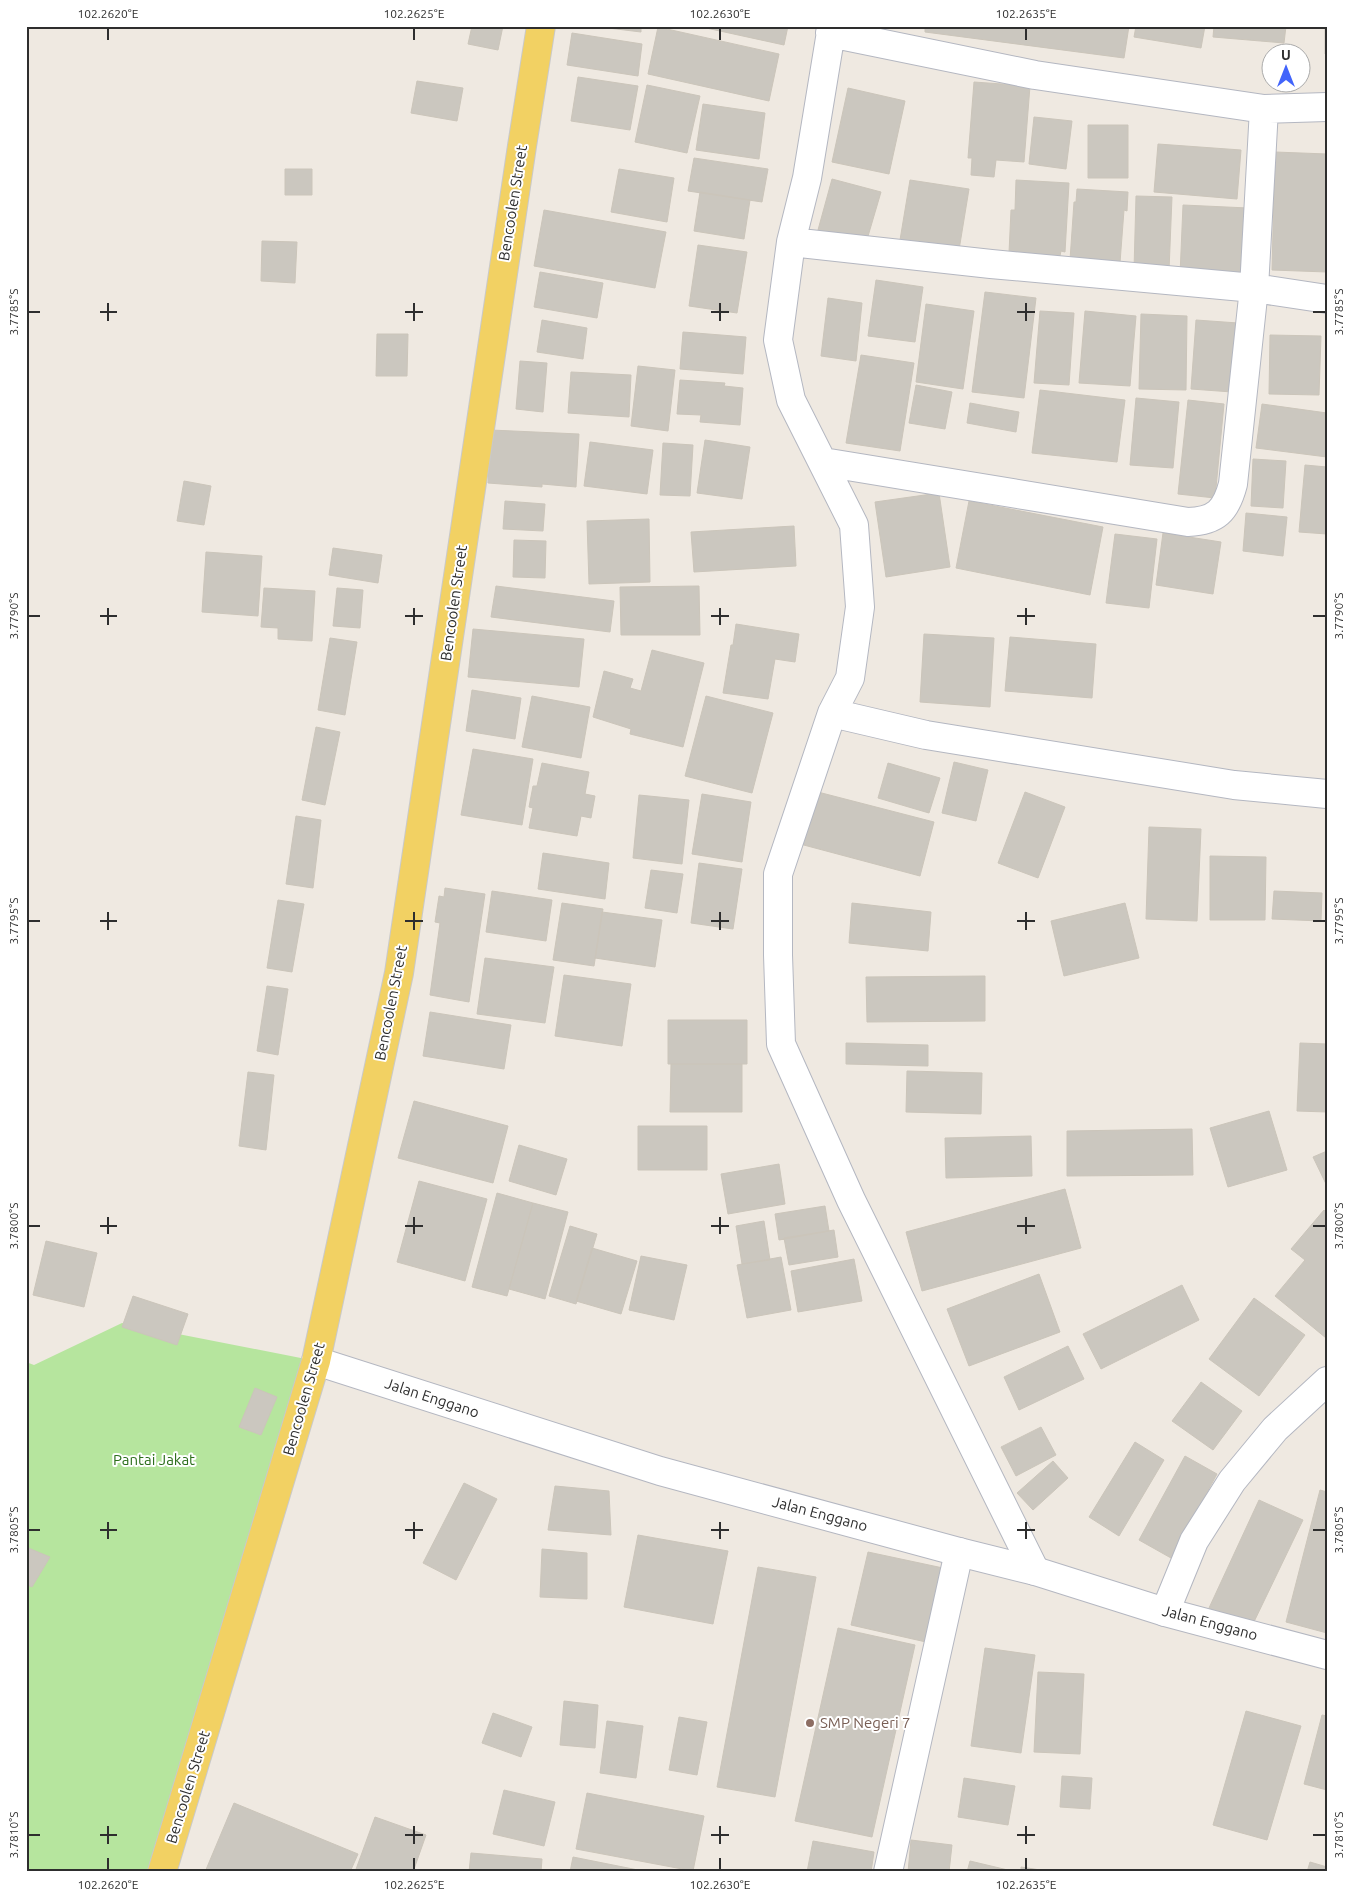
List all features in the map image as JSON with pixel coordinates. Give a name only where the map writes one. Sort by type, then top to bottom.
[{"type":"main road","name":"Bencoolen Street","points":[[162,1872],[316,1361],[399,973],[541,26]]},
{"type":"street","points":[[1035,1571],[851,1200],[781,1044],[778,874],[832,713],[850,678],[860,607],[854,525],[791,400],[778,340],[791,242],[807,178],[831,30],[1035,75],[1264,109],[1327,107]]},
{"type":"street","points":[[823,462],[1188,522],[1207,520],[1221,511],[1231,493],[1233,484],[1254,288],[1264,109]]},
{"type":"street","points":[[791,242],[991,264],[1254,288],[1327,299]]},
{"type":"street","points":[[832,713],[936,736],[1234,785],[1327,794]]},
{"type":"street","name":"Jalan Enggano","points":[[316,1361],[660,1471],[1035,1571],[1165,1612],[1327,1655]]},
{"type":"street","points":[[1165,1612],[1194,1541],[1232,1481],[1275,1429],[1327,1382]]},
{"type":"street","points":[[888,1872],[960,1552]]},
{"type":"green space","name":"Pantai Jakat","points":[[122,1323],[316,1361],[162,1872],[26,1872],[26,1362],[34,1365]]},
{"type":"building","points":[[472,26],[503,26],[498,50],[468,44]]},
{"type":"building","points":[[592,26],[641,26],[641,32]]},
{"type":"building","points":[[697,26],[788,26],[784,45]]},
{"type":"building","points":[[925,26],[1129,26],[1124,58],[925,32]]},
{"type":"building","points":[[1136,26],[1205,26],[1201,48],[1134,37]]},
{"type":"building","points":[[1214,26],[1286,26],[1284,42],[1213,37]]},
{"type":"building","points":[[1325,26],[1327,26],[1327,54],[1325,54]]},
{"type":"building","points":[[658,27],[779,54],[769,101],[648,74]]},
{"type":"building","points":[[572,33],[642,44],[638,76],[567,65]]},
{"type":"building","points":[[578,77],[638,86],[630,130],[571,121]]},
{"type":"building","points":[[417,81],[463,88],[457,121],[411,113]]},
{"type":"building","points":[[974,82],[1030,86],[1024,162],[996,160],[994,177],[971,175],[972,158],[968,158]]},
{"type":"building","points":[[647,85],[700,96],[687,153],[635,142]]},
{"type":"building","points":[[848,88],[905,101],[889,174],[832,162]]},
{"type":"building","points":[[703,104],[765,113],[759,159],[696,150]]},
{"type":"building","points":[[1034,117],[1072,121],[1066,169],[1029,164]]},
{"type":"building","points":[[1088,125],[1128,125],[1128,178],[1088,178]]},
{"type":"building","points":[[1158,144],[1241,150],[1237,199],[1154,192]]},
{"type":"building","points":[[1275,152],[1327,154],[1327,272],[1272,270]]},
{"type":"building","points":[[694,158],[768,169],[762,202],[688,191]]},
{"type":"building","points":[[285,169],[312,169],[312,195],[285,195]]},
{"type":"building","points":[[619,169],[674,178],[667,222],[611,212]]},
{"type":"building","points":[[832,179],[881,192],[866,243],[818,230]]},
{"type":"building","points":[[910,180],[969,189],[959,250],[900,240]]},
{"type":"building","points":[[1016,180],[1069,183],[1065,252],[1061,251],[1060,256],[1009,253],[1011,210],[1015,210]]},
{"type":"building","points":[[1077,189],[1128,192],[1127,211],[1124,210],[1120,263],[1070,260],[1074,202],[1076,202]]},
{"type":"building","points":[[700,192],[750,200],[744,239],[694,231]]},
{"type":"building","points":[[1136,196],[1172,197],[1169,271],[1134,270]]},
{"type":"building","points":[[1183,205],[1248,208],[1245,278],[1180,275]]},
{"type":"building","points":[[544,210],[666,232],[655,288],[534,266]]},
{"type":"building","points":[[262,241],[297,242],[295,283],[261,281]]},
{"type":"building","points":[[698,245],[747,252],[737,313],[689,306]]},
{"type":"building","points":[[540,272],[603,283],[597,318],[534,307]]},
{"type":"building","points":[[876,280],[923,287],[915,342],[868,336]]},
{"type":"building","points":[[985,292],[1036,298],[1024,398],[972,392]]},
{"type":"building","points":[[828,298],[862,303],[856,361],[821,356]]},
{"type":"building","points":[[926,304],[974,311],[963,389],[916,382]]},
{"type":"building","points":[[1040,311],[1074,313],[1069,385],[1034,383]]},
{"type":"building","points":[[1085,311],[1136,316],[1130,386],[1079,383]]},
{"type":"building","points":[[1141,314],[1187,316],[1186,390],[1139,389]]},
{"type":"building","points":[[542,320],[587,328],[583,359],[537,352]]},
{"type":"building","points":[[1196,320],[1238,323],[1232,392],[1191,389]]},
{"type":"building","points":[[683,332],[746,337],[743,374],[680,369]]},
{"type":"building","points":[[377,334],[408,334],[407,376],[376,376]]},
{"type":"building","points":[[1270,335],[1321,336],[1319,395],[1269,394]]},
{"type":"building","points":[[861,355],[914,363],[900,451],[846,443]]},
{"type":"building","points":[[520,361],[547,363],[543,412],[516,409]]},
{"type":"building","points":[[638,366],[675,370],[668,431],[631,426]]},
{"type":"building","points":[[571,372],[631,375],[629,417],[568,413]]},
{"type":"building","points":[[680,380],[725,383],[724,386],[743,388],[740,425],[700,422],[701,415],[677,414]]},
{"type":"building","points":[[916,385],[952,392],[945,429],[909,423]]},
{"type":"building","points":[[1040,390],[1125,400],[1117,462],[1032,453]]},
{"type":"building","points":[[1136,398],[1179,402],[1173,468],[1130,465]]},
{"type":"building","points":[[1188,400],[1224,404],[1215,498],[1178,494]]},
{"type":"building","points":[[970,403],[1019,412],[1016,432],[967,423]]},
{"type":"building","points":[[1262,404],[1327,413],[1327,457],[1256,448]]},
{"type":"building","points":[[491,430],[579,434],[576,487],[542,484],[542,487],[488,483]]},
{"type":"building","points":[[705,440],[750,447],[742,499],[697,493]]},
{"type":"building","points":[[590,442],[653,450],[647,494],[584,486]]},
{"type":"building","points":[[663,443],[693,445],[690,496],[660,495]]},
{"type":"building","points":[[1253,459],[1286,461],[1283,508],[1251,506]]},
{"type":"building","points":[[1305,465],[1327,467],[1327,534],[1299,532]]},
{"type":"building","points":[[184,481],[211,486],[204,525],[177,521]]},
{"type":"building","points":[[939,493],[950,567],[886,577],[875,502]]},
{"type":"building","points":[[505,501],[545,504],[543,531],[503,529]]},
{"type":"building","points":[[969,501],[1103,527],[1090,595],[956,568]]},
{"type":"building","points":[[1246,513],[1287,517],[1283,556],[1243,551]]},
{"type":"building","points":[[649,519],[650,582],[589,584],[587,521]]},
{"type":"building","points":[[794,526],[796,566],[694,572],[691,532]]},
{"type":"building","points":[[1163,533],[1221,542],[1213,594],[1156,585]]},
{"type":"building","points":[[1115,534],[1157,539],[1149,608],[1106,603]]},
{"type":"building","points":[[514,540],[546,541],[545,578],[513,577]]},
{"type":"building","points":[[333,548],[382,555],[378,583],[329,575]]},
{"type":"building","points":[[206,552],[262,556],[258,616],[202,612]]},
{"type":"building","points":[[496,586],[614,601],[610,632],[491,617]]},
{"type":"building","points":[[699,586],[700,635],[621,635],[620,587]]},
{"type":"building","points":[[264,588],[315,591],[312,641],[278,639],[278,628],[261,627]]},
{"type":"building","points":[[337,588],[363,590],[360,628],[333,626]]},
{"type":"building","points":[[736,624],[799,634],[795,662],[775,659],[768,699],[723,693]]},
{"type":"building","points":[[473,629],[584,639],[579,687],[468,677]]},
{"type":"building","points":[[924,634],[994,638],[990,707],[920,702]]},
{"type":"building","points":[[1010,637],[1096,644],[1092,698],[1005,691]]},
{"type":"building","points":[[330,638],[357,642],[345,715],[318,710]]},
{"type":"building","points":[[652,650],[704,663],[683,747],[630,734],[631,729],[593,717],[604,671],[633,679],[630,688],[641,691]]},
{"type":"building","points":[[472,690],[521,698],[515,739],[466,731]]},
{"type":"building","points":[[532,696],[590,707],[581,758],[522,747]]},
{"type":"building","points":[[706,696],[773,713],[752,793],[685,776]]},
{"type":"building","points":[[316,727],[340,732],[325,805],[302,800]]},
{"type":"building","points":[[473,749],[533,759],[522,825],[461,815]]},
{"type":"building","points":[[954,762],[988,770],[976,821],[942,813]]},
{"type":"building","points":[[542,763],[589,772],[585,794],[595,796],[591,818],[581,816],[577,836],[529,828],[533,808],[529,807],[533,786],[537,786]]},
{"type":"building","points":[[888,763],[940,778],[929,813],[878,798]]},
{"type":"building","points":[[814,791],[934,822],[920,876],[800,844]]},
{"type":"building","points":[[1025,792],[1065,807],[1038,878],[998,863]]},
{"type":"building","points":[[702,794],[751,802],[742,862],[692,854]]},
{"type":"building","points":[[639,795],[689,800],[682,864],[633,858]]},
{"type":"building","points":[[296,816],[321,820],[313,888],[286,884]]},
{"type":"building","points":[[1149,827],[1201,829],[1197,921],[1146,919]]},
{"type":"building","points":[[543,853],[609,863],[605,899],[538,889]]},
{"type":"building","points":[[1210,856],[1266,857],[1265,920],[1210,920]]},
{"type":"building","points":[[699,863],[742,869],[733,929],[691,923]]},
{"type":"building","points":[[651,870],[683,874],[677,913],[645,908]]},
{"type":"building","points":[[445,888],[485,894],[469,1002],[430,995],[440,923],[435,922],[439,896],[444,897]]},
{"type":"building","points":[[492,891],[552,900],[546,941],[486,932]]},
{"type":"building","points":[[1274,891],[1322,893],[1321,921],[1272,919]]},
{"type":"building","points":[[278,900],[304,904],[292,972],[267,968]]},
{"type":"building","points":[[562,903],[603,909],[594,966],[553,960]]},
{"type":"building","points":[[852,903],[931,912],[928,951],[849,943]]},
{"type":"building","points":[[1125,903],[1139,958],[1064,976],[1051,921]]},
{"type":"building","points":[[602,912],[662,920],[655,967],[595,958]]},
{"type":"building","points":[[485,958],[554,967],[545,1023],[477,1014]]},
{"type":"building","points":[[564,975],[631,984],[622,1046],[555,1036]]},
{"type":"building","points":[[985,976],[985,1021],[867,1022],[866,977]]},
{"type":"building","points":[[267,986],[288,989],[278,1055],[257,1051]]},
{"type":"building","points":[[430,1012],[511,1025],[504,1069],[423,1056]]},
{"type":"building","points":[[668,1020],[747,1020],[747,1064],[668,1064]]},
{"type":"building","points":[[846,1043],[928,1045],[928,1066],[846,1064]]},
{"type":"building","points":[[1300,1043],[1327,1044],[1327,1112],[1297,1111]]},
{"type":"building","points":[[671,1064],[742,1064],[742,1112],[670,1112]]},
{"type":"building","points":[[907,1071],[982,1073],[981,1114],[906,1112]]},
{"type":"building","points":[[248,1072],[274,1075],[266,1150],[239,1146]]},
{"type":"building","points":[[414,1101],[508,1126],[493,1183],[398,1158]]},
{"type":"building","points":[[1269,1111],[1287,1170],[1228,1187],[1210,1128]]},
{"type":"building","points":[[638,1126],[707,1126],[707,1170],[638,1170]]},
{"type":"building","points":[[1192,1129],[1193,1175],[1067,1176],[1067,1131]]},
{"type":"building","points":[[1031,1136],[1032,1176],[946,1178],[945,1138]]},
{"type":"building","points":[[519,1145],[567,1159],[556,1195],[509,1181]]},
{"type":"building","points":[[1327,1151],[1327,1186],[1313,1157]]},
{"type":"building","points":[[779,1164],[785,1204],[728,1214],[721,1174]]},
{"type":"building","points":[[419,1181],[487,1199],[465,1281],[397,1262]]},
{"type":"building","points":[[1065,1189],[1081,1248],[922,1291],[906,1232]]},
{"type":"building","points":[[497,1193],[533,1203],[507,1296],[472,1287]]},
{"type":"building","points":[[533,1203],[568,1212],[545,1299],[509,1289]]},
{"type":"building","points":[[825,1206],[829,1231],[779,1240],[775,1214]]},
{"type":"building","points":[[1324,1210],[1327,1213],[1326,1338],[1275,1296],[1305,1260],[1291,1249]]},
{"type":"building","points":[[764,1221],[770,1260],[742,1264],[736,1226]]},
{"type":"building","points":[[570,1226],[597,1234],[576,1304],[549,1296]]},
{"type":"building","points":[[834,1230],[838,1257],[789,1265],[784,1238]]},
{"type":"building","points":[[46,1241],[97,1253],[84,1307],[33,1295]]},
{"type":"building","points":[[592,1248],[637,1261],[621,1314],[576,1301]]},
{"type":"building","points":[[641,1256],[687,1265],[674,1320],[629,1310]]},
{"type":"building","points":[[781,1257],[791,1310],[747,1318],[737,1265]]},
{"type":"building","points":[[854,1259],[862,1301],[798,1312],[791,1271]]},
{"type":"building","points":[[1039,1274],[1060,1332],[969,1366],[947,1309]]},
{"type":"building","points":[[1182,1285],[1199,1320],[1101,1369],[1083,1334]]},
{"type":"building","points":[[133,1296],[188,1314],[177,1345],[122,1327]]},
{"type":"building","points":[[1254,1298],[1305,1335],[1259,1396],[1209,1359]]},
{"type":"building","points":[[1068,1346],[1084,1379],[1019,1410],[1004,1377]]},
{"type":"building","points":[[1201,1382],[1242,1411],[1213,1450],[1172,1421]]},
{"type":"building","points":[[255,1388],[277,1397],[261,1435],[239,1427]]},
{"type":"building","points":[[1041,1427],[1056,1455],[1016,1476],[1001,1447]]},
{"type":"building","points":[[1135,1442],[1164,1460],[1119,1536],[1089,1517]]},
{"type":"building","points":[[1185,1456],[1217,1474],[1171,1558],[1139,1540]]},
{"type":"building","points":[[1053,1461],[1068,1478],[1033,1510],[1017,1493]]},
{"type":"building","points":[[464,1483],[497,1499],[456,1580],[423,1563]]},
{"type":"building","points":[[555,1486],[609,1491],[611,1535],[548,1530]]},
{"type":"building","points":[[1320,1490],[1327,1492],[1327,1633],[1286,1622]]},
{"type":"building","points":[[1259,1500],[1303,1520],[1251,1628],[1209,1608]]},
{"type":"building","points":[[638,1535],[728,1551],[713,1624],[624,1607]]},
{"type":"building","points":[[26,1547],[50,1557],[32,1587],[26,1584]]},
{"type":"building","points":[[542,1549],[587,1553],[587,1599],[540,1597]]},
{"type":"building","points":[[868,1552],[943,1568],[926,1642],[851,1625]]},
{"type":"building","points":[[758,1567],[816,1577],[775,1797],[717,1787]]},
{"type":"building","points":[[838,1628],[915,1645],[872,1837],[795,1821]]},
{"type":"building","points":[[985,1648],[1035,1655],[1021,1753],[971,1746]]},
{"type":"building","points":[[1038,1672],[1084,1674],[1080,1754],[1034,1752]]},
{"type":"building","points":[[564,1701],[598,1705],[595,1748],[560,1745]]},
{"type":"building","points":[[1246,1711],[1301,1726],[1267,1840],[1213,1825]]},
{"type":"building","points":[[493,1713],[532,1727],[521,1757],[482,1743]]},
{"type":"building","points":[[1322,1715],[1327,1716],[1327,1790],[1304,1784]]},
{"type":"building","points":[[679,1717],[707,1722],[697,1775],[669,1770]]},
{"type":"building","points":[[607,1721],[643,1726],[636,1778],[600,1773]]},
{"type":"building","points":[[1062,1776],[1092,1778],[1090,1809],[1060,1807]]},
{"type":"building","points":[[964,1778],[1015,1786],[1008,1825],[958,1817]]},
{"type":"building","points":[[504,1790],[555,1802],[544,1846],[493,1834]]},
{"type":"building","points":[[587,1793],[704,1816],[693,1871],[576,1849]]},
{"type":"building","points":[[234,1803],[358,1854],[350,1872],[205,1872]]},
{"type":"building","points":[[375,1817],[426,1835],[413,1872],[355,1872]]},
{"type":"building","points":[[911,1840],[952,1845],[949,1872],[908,1872]]},
{"type":"building","points":[[813,1841],[874,1852],[871,1872],[807,1872]]},
{"type":"building","points":[[471,1853],[542,1859],[541,1872],[469,1872]]},
{"type":"building","points":[[573,1857],[648,1872],[570,1872]]},
{"type":"building","points":[[970,1861],[1012,1871],[967,1872]]},
{"type":"building","points":[[1310,1862],[1327,1867],[1327,1872],[1307,1872]]},
{"type":"building","points":[[1021,1867],[1053,1872],[1021,1872]]},
{"type":"place","name":"SMP Negeri 7","points":[[810,1723]]}]
